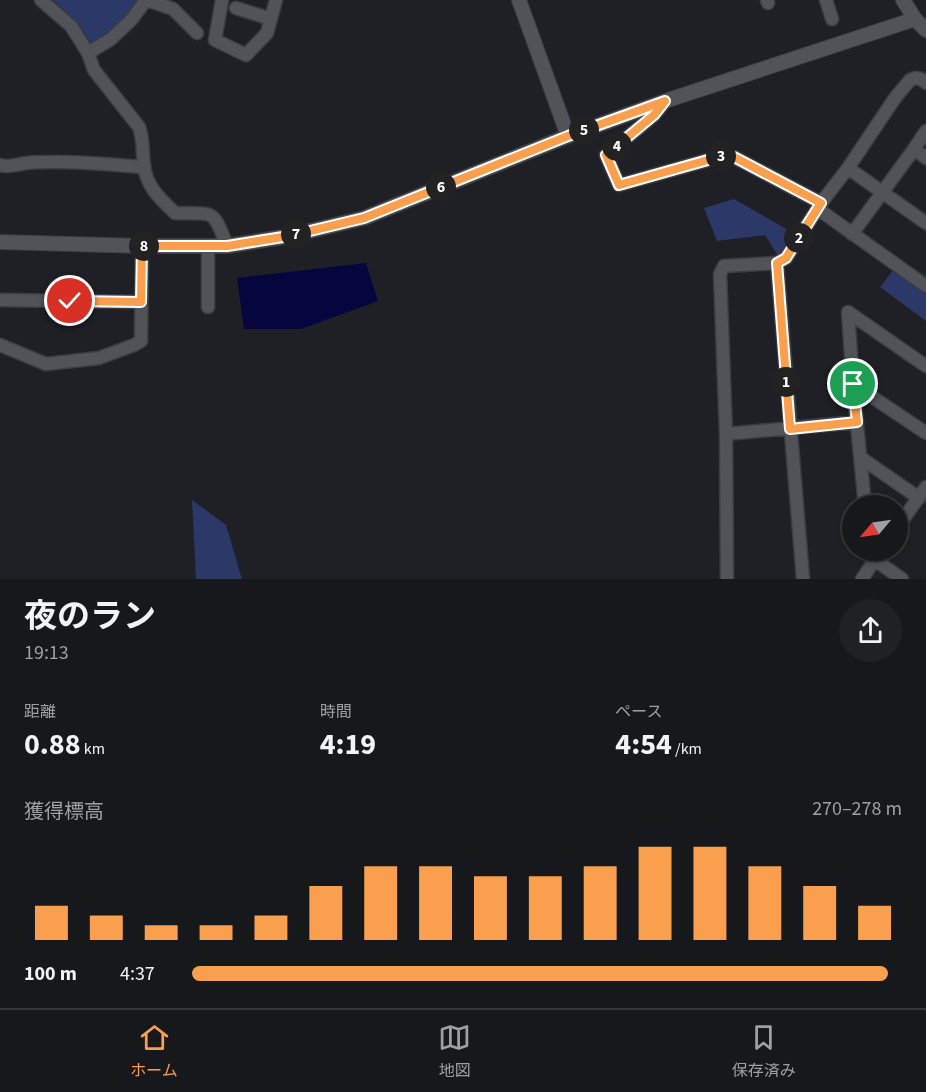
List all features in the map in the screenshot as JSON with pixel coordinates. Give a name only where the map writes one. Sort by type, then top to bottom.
[{"type":"street","points":[[41,0],[71,26],[88,53],[94,70],[139,127],[143,137],[144,167],[150,186],[175,213],[207,213],[218,221],[227,246]]},
{"type":"street","points":[[88,53],[111,39],[132,19],[147,0],[173,9],[197,33]]},
{"type":"street","points":[[222,0],[215,40],[246,55],[267,33],[276,0]]},
{"type":"street","points":[[519,0],[568,136]]},
{"type":"street","points":[[826,0],[832,19]]},
{"type":"street","points":[[903,0],[915,19],[926,30]]},
{"type":"street","points":[[236,8],[271,19]]},
{"type":"street","points":[[0,242],[227,246],[289,236],[364,218],[568,136],[665,101],[915,19]]},
{"type":"street","points":[[727,579],[726,434],[720,274],[724,266],[777,263],[786,258],[895,98],[910,80],[921,79],[926,83]]},
{"type":"street","points":[[665,101],[654,115],[606,155],[619,185],[722,156],[734,157],[820,206],[852,234],[926,286]]},
{"type":"street","points":[[852,234],[926,131]]},
{"type":"street","points":[[914,149],[926,158]]},
{"type":"street","points":[[0,165],[88,162],[144,167]]},
{"type":"street","points":[[848,168],[926,223]]},
{"type":"street","points":[[0,345],[46,364],[99,358],[141,341],[142,246]]},
{"type":"street","points":[[208,246],[208,307]]},
{"type":"street","points":[[777,263],[803,579]]},
{"type":"street","points":[[0,300],[141,302]]},
{"type":"street","points":[[864,495],[848,312],[926,366]]},
{"type":"street","points":[[853,384],[926,434]]},
{"type":"street","points":[[726,434],[857,422]]},
{"type":"street","points":[[861,458],[919,498]]},
{"type":"street","points":[[908,513],[926,486]]},
{"type":"street","points":[[862,579],[872,561]]},
{"type":"street","points":[[879,561],[902,579]]},
{"type":"shaded area","points":[[53,0],[140,0],[126,19],[95,45],[91,43],[75,20]]},
{"type":"shaded area","points":[[734,199],[795,234],[784,252],[778,256],[765,235],[717,241],[704,208]]},
{"type":"shaded area","points":[[366,263],[378,301],[301,329],[244,329],[237,278]]},
{"type":"shaded area","points":[[895,268],[926,291],[926,321],[880,287]]},
{"type":"shaded area","points":[[192,500],[226,525],[242,579],[196,579]]},
{"type":"route","points":[[70,301],[141,302],[142,246],[227,246],[289,236],[364,218],[568,136],[665,101],[654,115],[606,155],[619,185],[722,156],[734,157],[821,203],[786,258],[777,263],[790,429],[857,422],[853,384]]}]
